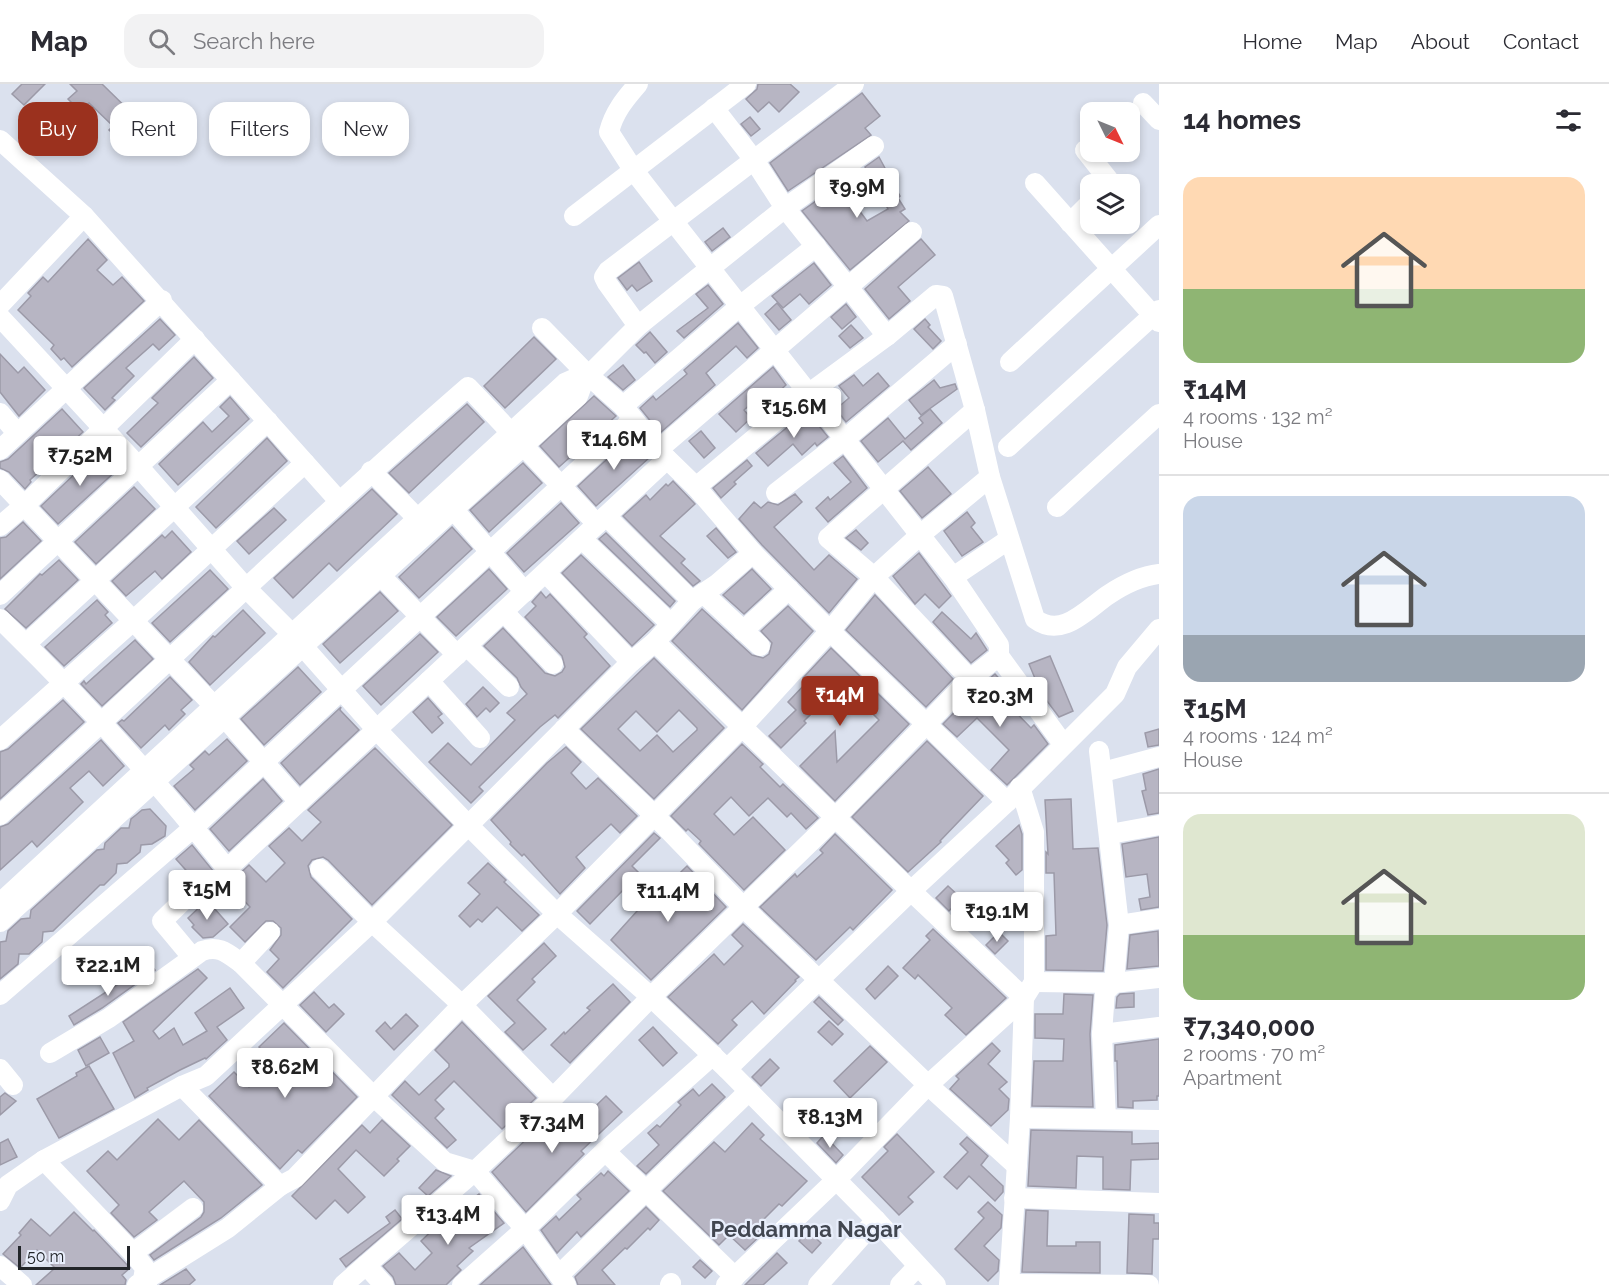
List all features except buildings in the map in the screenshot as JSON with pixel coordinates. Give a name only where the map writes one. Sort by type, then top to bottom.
[{"type":"street","points":[[638,84],[620,105],[609,132],[634,171],[952,577],[999,645],[999,656],[1063,744]]},
{"type":"street","points":[[574,216],[746,84]]},
{"type":"street","points":[[638,326],[607,284],[604,277],[608,271],[854,84]]},
{"type":"street","points":[[1143,103],[1159,120]]},
{"type":"street","points":[[714,108],[754,160],[785,208],[887,336]]},
{"type":"street","points":[[0,140],[84,216],[162,300],[339,501]]},
{"type":"street","points":[[3,908],[297,640],[418,519],[516,440],[579,396],[586,378],[638,326],[785,208],[874,146]]},
{"type":"street","points":[[1095,162],[1104,174]]},
{"type":"street","points":[[1008,447],[1157,316],[1111,269],[1035,183]]},
{"type":"street","points":[[1070,223],[1080,213]]},
{"type":"street","points":[[0,305],[84,216]]},
{"type":"street","points":[[1010,362],[1159,225]]},
{"type":"street","points":[[0,619],[103,723],[194,827],[227,869],[602,520],[663,454],[775,351],[912,232]]},
{"type":"street","points":[[0,995],[194,827],[561,486],[628,413],[740,306],[816,246]]},
{"type":"street","points":[[696,487],[808,394],[887,336],[936,295],[943,296],[975,410],[990,477],[1008,540],[1035,619],[1050,626],[1062,626],[1117,589],[1133,581],[1159,574]]},
{"type":"street","points":[[0,450],[162,300]]},
{"type":"street","points":[[0,317],[104,428],[246,588],[469,826],[557,914],[720,1062],[876,1220],[936,1285]]},
{"type":"street","points":[[542,328],[586,378],[628,413],[753,553],[1006,802]]},
{"type":"street","points":[[0,526],[25,505],[195,339]]},
{"type":"street","points":[[776,493],[845,439],[957,344]]},
{"type":"street","points":[[0,596],[231,380]]},
{"type":"street","points":[[0,815],[103,723],[371,471],[468,387],[561,486],[760,646]]},
{"type":"street","points":[[970,679],[874,577],[828,538],[975,410]]},
{"type":"street","points":[[0,413],[17,433]]},
{"type":"street","points":[[1057,507],[1159,414]]},
{"type":"street","points":[[26,644],[268,421]]},
{"type":"street","points":[[297,640],[380,575],[453,509],[516,440]]},
{"type":"street","points":[[0,740],[305,463]]},
{"type":"street","points":[[371,471],[418,519]]},
{"type":"street","points":[[142,1284],[228,1228],[280,1186],[295,1178],[462,1005],[557,914],[742,727],[830,631],[874,577],[990,477]]},
{"type":"street","points":[[0,480],[170,659],[300,802]]},
{"type":"street","points":[[453,509],[525,592]]},
{"type":"street","points":[[582,539],[671,624]]},
{"type":"street","points":[[952,577],[1008,540]]},
{"type":"street","points":[[0,1201],[8,1185],[44,1160],[182,1086],[206,1076],[372,922],[631,662],[656,642],[698,597],[753,553]]},
{"type":"street","points":[[546,573],[631,662]]},
{"type":"street","points":[[380,575],[420,617],[509,687]]},
{"type":"street","points":[[743,631],[789,589]]},
{"type":"street","points":[[504,612],[553,664]]},
{"type":"street","points":[[470,1282],[606,1150],[720,1062],[819,979],[1006,802],[1115,694],[1127,667],[1159,629]]},
{"type":"street","points":[[656,642],[910,891],[1029,990]]},
{"type":"street","points":[[343,1285],[475,1171],[554,1098],[651,997],[835,818],[970,679],[999,656]]},
{"type":"street","points":[[429,681],[480,738]]},
{"type":"street","points":[[564,729],[655,816],[744,908],[928,1085],[1017,1166]]},
{"type":"street","points":[[1099,750],[1119,925],[1114,982],[1105,992],[1102,1034],[1106,1118]]},
{"type":"street","points":[[1103,772],[1159,757]]},
{"type":"street","points":[[1020,787],[1034,832],[1029,990],[1010,1284],[1149,1285]]},
{"type":"street","points":[[1110,834],[1159,825]]},
{"type":"street","points":[[320,869],[372,922],[462,1005],[554,1098]]},
{"type":"street","points":[[192,957],[162,921],[194,890]]},
{"type":"street","points":[[1119,925],[1159,919]]},
{"type":"street","points":[[241,963],[270,932]]},
{"type":"street","points":[[50,1053],[109,1017],[202,951],[212,947],[226,952],[241,963],[373,1096],[445,1162],[475,1171],[525,1229],[562,1280],[646,1190],[749,1091]]},
{"type":"street","points":[[606,1150],[730,1281],[835,1181],[928,1085],[1029,990],[1159,978]]},
{"type":"street","points":[[1102,1034],[1159,1027]]},
{"type":"street","points":[[0,1069],[13,1085]]},
{"type":"street","points":[[182,1086],[280,1186]]},
{"type":"street","points":[[1020,1118],[1159,1120]]},
{"type":"street","points":[[44,1160],[145,1268],[142,1284]]},
{"type":"street","points":[[1014,1198],[1159,1203]]},
{"type":"street","points":[[133,1253],[193,1208]]},
{"type":"street","points":[[818,1285],[876,1220]]},
{"type":"street","points":[[366,1265],[384,1285]]},
{"type":"street","points":[[0,1266],[22,1285]]},
{"type":"street","points":[[900,1285],[918,1266]]},
{"type":"district","name":"Peddamma Nagar","points":[[806,1229]]}]
